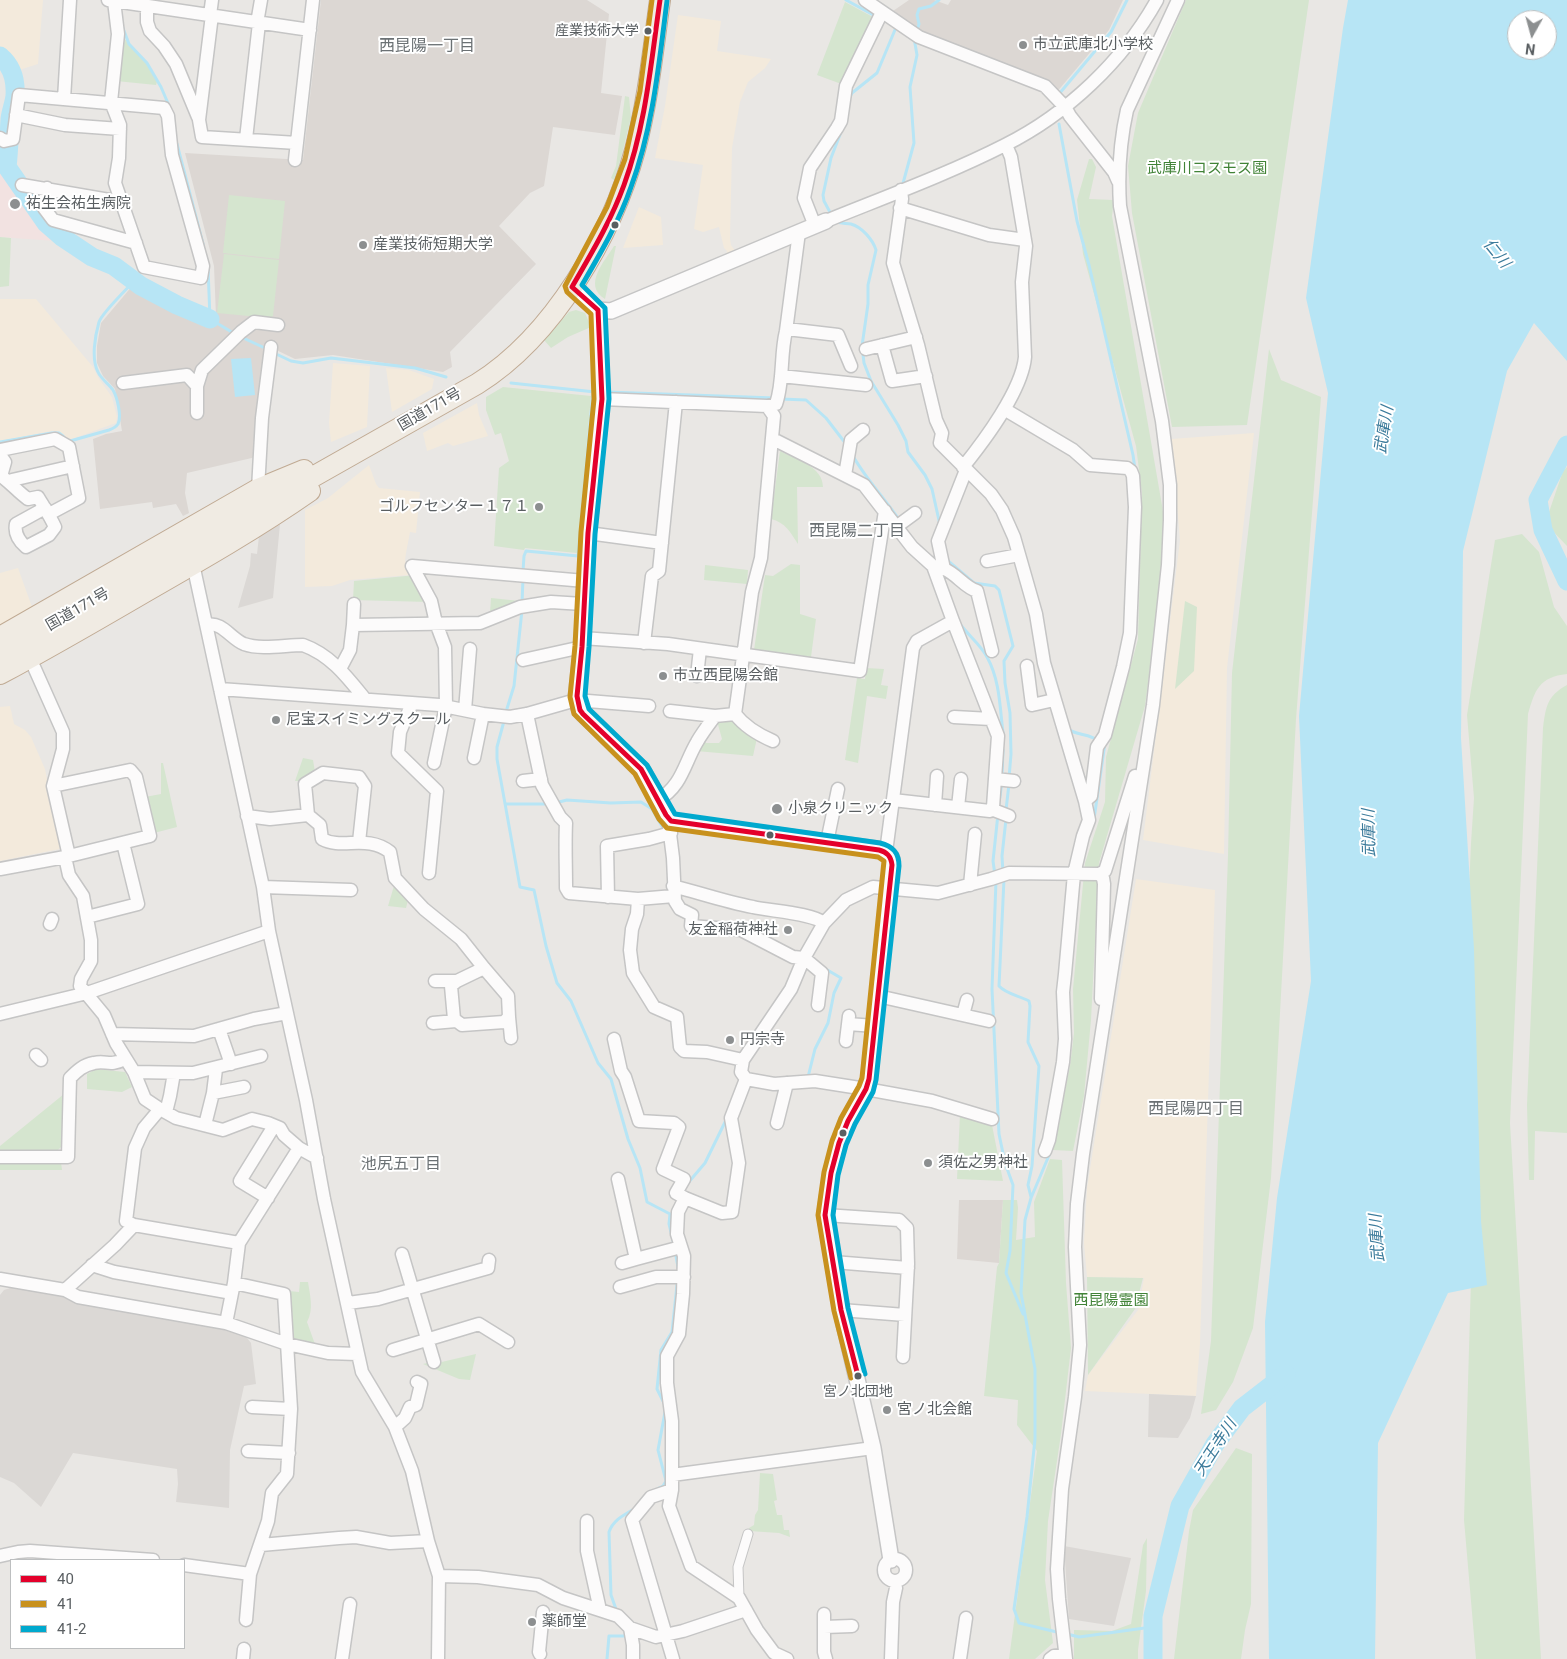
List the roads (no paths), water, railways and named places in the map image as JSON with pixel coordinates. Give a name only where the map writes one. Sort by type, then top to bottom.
[{"type":"highway","name":"国道171号","points":[[0,654],[377,440],[492,373],[515,354],[537,331],[572,287],[605,231],[626,180],[639,133],[660,0]]},
{"type":"highway","points":[[0,637],[258,489],[377,440]]},
{"type":"highway","points":[[0,674],[274,516],[338,472],[377,440]]},
{"type":"street","points":[[64,99],[70,0]]},
{"type":"street","points":[[199,120],[212,0]]},
{"type":"street","points":[[246,139],[261,0]]},
{"type":"street","points":[[296,160],[313,0]]},
{"type":"street","points":[[865,0],[879,15],[916,35],[1045,86],[1064,107],[1114,172],[1118,181]]},
{"type":"street","points":[[572,287],[598,310],[611,311],[799,232],[901,196],[1006,145],[1064,107],[1099,76],[1128,43],[1157,0]]},
{"type":"street","points":[[1050,1659],[1054,1656],[1066,1657],[1057,1569],[1062,1488],[1080,1346],[1075,1247],[1077,1204],[1083,1154],[1153,705],[1168,565],[1170,486],[1162,421],[1120,206],[1118,181],[1127,110],[1178,0]]},
{"type":"street","points":[[6,139],[13,139],[19,95],[111,102],[164,108],[168,116],[172,155],[203,266],[201,278],[144,267],[115,183],[119,158],[120,129],[111,102],[118,34],[117,2],[147,6],[164,4],[211,15],[310,30]]},
{"type":"street","points":[[147,6],[147,22],[150,31],[164,46],[176,64],[199,120],[202,137],[297,143]]},
{"type":"street","points":[[827,221],[804,198],[810,168],[841,121],[846,86],[879,15]]},
{"type":"street","points":[[16,115],[65,125],[120,129]]},
{"type":"street","points":[[991,809],[993,807],[997,779],[998,742],[953,621],[937,563],[941,534],[965,466],[1004,409],[1024,369],[1022,282],[1026,246],[1011,156],[1006,145]]},
{"type":"street","points":[[22,185],[115,201],[121,199]]},
{"type":"street","points":[[47,188],[44,208],[53,220],[136,243]]},
{"type":"street","points":[[901,196],[990,234],[1025,240]]},
{"type":"street","points":[[901,196],[893,263],[922,377],[942,433],[941,439],[991,494],[1002,510],[1014,537],[1036,614],[1044,664],[1054,700],[1088,798]]},
{"type":"street","points":[[774,741],[760,735],[740,721],[735,714],[752,592],[761,558],[773,439],[774,401],[781,376],[799,232]]},
{"type":"street","points":[[598,310],[602,399],[588,533],[582,642],[576,700],[580,710],[641,770],[658,800],[670,825],[675,901],[680,909],[692,915],[691,926],[741,930],[793,957],[804,958],[822,973],[818,1005]]},
{"type":"street","points":[[197,412],[196,386],[202,370],[254,322],[278,325]]},
{"type":"street","points":[[787,329],[838,335],[851,366]]},
{"type":"street","points":[[866,349],[913,338]]},
{"type":"street","points":[[882,345],[892,381],[922,377]]},
{"type":"street","points":[[258,489],[262,418],[271,351]]},
{"type":"street","points":[[123,383],[187,375],[196,386]]},
{"type":"street","points":[[781,376],[866,385]]},
{"type":"street","points":[[602,399],[676,402],[774,401]]},
{"type":"street","points":[[644,643],[652,576],[660,571],[676,402]]},
{"type":"street","points":[[1004,409],[1073,450],[1090,465],[1128,468],[1132,476],[1135,507],[1130,633],[1124,668],[1104,734],[1099,743],[1088,798],[1089,820],[1083,836],[1084,874],[1064,992],[1065,1040],[1063,1062],[1049,1140],[1045,1151]]},
{"type":"street","points":[[845,471],[851,440],[863,430]]},
{"type":"street","points":[[0,450],[55,439],[69,447],[79,498],[47,511],[38,497],[28,499],[1,476],[5,462],[0,455]]},
{"type":"street","points":[[773,439],[845,471],[864,484],[884,511],[905,521],[912,547],[956,575],[969,588],[977,592],[992,652]]},
{"type":"street","points":[[10,482],[73,466]]},
{"type":"street","points":[[523,660],[582,642],[644,643],[744,654],[860,671],[884,511]]},
{"type":"street","points":[[588,533],[662,543]]},
{"type":"street","points":[[987,560],[1019,555]]},
{"type":"street","points":[[193,564],[263,887],[269,932],[324,1199],[348,1303],[357,1354],[362,1372],[395,1427],[412,1471],[428,1541],[439,1576],[438,1659]]},
{"type":"street","points":[[434,763],[446,706],[445,647],[436,623],[431,601],[412,566],[585,581]]},
{"type":"street","points":[[354,626],[480,623],[520,607],[551,602],[584,604]]},
{"type":"street","points":[[340,669],[350,650],[354,626],[354,604]]},
{"type":"street","points":[[886,852],[913,648],[917,641],[953,621]]},
{"type":"street","points":[[207,625],[219,626],[243,644],[257,646],[303,645],[326,657],[340,669],[365,699]]},
{"type":"street","points":[[465,710],[470,649]]},
{"type":"street","points":[[697,676],[700,649]]},
{"type":"street","points":[[30,658],[63,732],[63,749],[53,786],[69,875],[83,896],[91,961],[79,984],[104,1015],[125,1060],[134,1072],[145,1098],[176,1118],[223,1130],[252,1119],[280,1128],[284,1135],[300,1148],[317,1158]]},
{"type":"street","points":[[1027,666],[1032,705],[1054,700]]},
{"type":"street","points":[[220,689],[446,706],[483,714],[510,717],[576,700],[633,708],[649,706]]},
{"type":"street","points":[[412,703],[400,732],[398,753],[437,791],[429,873]]},
{"type":"street","points":[[670,711],[715,716],[735,714]]},
{"type":"street","points":[[474,758],[483,714]]},
{"type":"street","points":[[527,714],[542,785],[566,824],[566,888],[569,892],[638,899],[674,891],[752,907],[809,916],[820,919],[824,923]]},
{"type":"street","points":[[658,800],[670,793],[683,774],[697,742],[715,716]]},
{"type":"street","points":[[954,717],[991,719]]},
{"type":"street","points":[[992,1119],[932,1100],[815,1080],[774,1084],[746,1079],[741,1072],[743,1060],[791,989],[804,958],[824,923],[846,900],[873,887],[938,893],[991,879],[1009,872],[1084,874],[1105,871],[1140,760],[1146,748]]},
{"type":"street","points":[[0,869],[67,856],[150,836],[136,777],[130,770],[53,786]]},
{"type":"street","points":[[359,842],[366,786],[359,777],[323,773],[305,784],[308,814],[320,825],[322,839],[329,843],[359,842],[382,846],[390,852],[394,878],[424,910],[462,939],[508,996],[511,1038]]},
{"type":"street","points":[[935,805],[937,776]]},
{"type":"street","points":[[523,781],[541,779]]},
{"type":"street","points":[[958,807],[961,779]]},
{"type":"street","points":[[997,779],[1014,781]]},
{"type":"street","points":[[827,842],[838,789]]},
{"type":"street","points":[[893,800],[990,811],[991,809],[1009,816]]},
{"type":"street","points":[[247,816],[270,819],[308,814]]},
{"type":"street","points":[[608,897],[607,846],[649,839],[670,825],[677,823],[827,842],[886,852],[892,860],[869,1079],[866,1089],[848,1121],[839,1142],[831,1173],[825,1214],[841,1310],[873,1448],[890,1560]]},
{"type":"street","points":[[970,885],[975,834]]},
{"type":"street","points":[[87,917],[138,904],[123,843]]},
{"type":"street","points":[[1084,874],[1103,878],[1104,884],[1100,1006],[1103,1023]]},
{"type":"street","points":[[263,887],[308,883],[345,887]]},
{"type":"street","points":[[638,899],[630,950],[633,973],[654,1007],[677,1017],[680,1048],[684,1051],[707,1052],[743,1060]]},
{"type":"street","points":[[0,1014],[86,993],[269,932]]},
{"type":"street","points":[[464,1028],[454,1019],[452,986],[457,981],[484,968]]},
{"type":"street","points":[[435,981],[457,981]]},
{"type":"street","points":[[878,996],[990,1021]]},
{"type":"street","points":[[963,1015],[967,1000]]},
{"type":"street","points":[[112,1034],[194,1036],[254,1019],[287,1013]]},
{"type":"street","points":[[433,1023],[464,1028],[504,1022],[510,1017]]},
{"type":"street","points":[[846,1042],[848,1020],[875,1026]]},
{"type":"street","points":[[219,1029],[231,1064]]},
{"type":"street","points":[[614,1039],[621,1071],[625,1077],[639,1121],[674,1123],[679,1127],[664,1169],[684,1179],[676,1193],[722,1213],[732,1212],[739,1163],[732,1118],[746,1079]]},
{"type":"street","points":[[134,1072],[193,1073],[216,1069],[261,1056]]},
{"type":"street","points":[[0,1157],[68,1157],[70,1078],[79,1068],[95,1062],[116,1064],[125,1060]]},
{"type":"street","points":[[205,1125],[213,1093],[216,1069]]},
{"type":"street","points":[[174,1073],[170,1096],[163,1111],[144,1128],[135,1148],[126,1220],[134,1225],[239,1243]]},
{"type":"street","points":[[777,1123],[787,1083]]},
{"type":"street","points":[[213,1093],[244,1088]]},
{"type":"street","points":[[268,1198],[240,1181],[274,1126]]},
{"type":"street","points":[[226,1324],[239,1243],[300,1148]]},
{"type":"street","points":[[618,1179],[619,1210],[636,1259]]},
{"type":"street","points":[[685,1198],[678,1212],[677,1234],[684,1256],[679,1277],[679,1334],[667,1356],[667,1384],[672,1422],[672,1490],[669,1506],[691,1566],[739,1598],[774,1653],[787,1659]]},
{"type":"street","points":[[825,1214],[899,1220],[907,1228],[908,1268],[903,1357]]},
{"type":"street","points":[[65,1290],[115,1245],[134,1225]]},
{"type":"street","points":[[622,1263],[681,1247]]},
{"type":"street","points":[[402,1254],[434,1362]]},
{"type":"street","points":[[348,1303],[378,1299],[488,1268],[490,1260]]},
{"type":"street","points":[[833,1262],[908,1268]]},
{"type":"street","points":[[92,1265],[114,1272],[284,1294],[291,1409],[287,1474],[272,1494],[268,1521],[250,1574],[246,1620]]},
{"type":"street","points":[[620,1287],[656,1277],[679,1277]]},
{"type":"street","points":[[0,1278],[65,1290],[78,1297],[226,1324],[287,1344],[328,1353],[357,1354]]},
{"type":"street","points":[[841,1310],[905,1315]]},
{"type":"street","points":[[393,1350],[479,1324],[503,1342]]},
{"type":"street","points":[[395,1427],[405,1418],[410,1407],[420,1406],[421,1384],[417,1382]]},
{"type":"street","points":[[252,1407],[291,1409]]},
{"type":"street","points":[[672,1475],[873,1448]]},
{"type":"street","points":[[248,1450],[289,1453]]},
{"type":"street","points":[[672,1490],[651,1497],[632,1520],[673,1659]]},
{"type":"street","points":[[588,1527],[587,1551],[600,1610]]},
{"type":"street","points":[[739,1598],[738,1567],[748,1534]]},
{"type":"street","points":[[261,1544],[339,1538],[356,1538],[390,1543],[428,1541]]},
{"type":"street","points":[[0,1556],[30,1551],[139,1559]]},
{"type":"street","points":[[185,1565],[250,1574]]},
{"type":"street","points":[[439,1576],[478,1577],[538,1585],[563,1598],[618,1616],[630,1628],[656,1638],[746,1610]]},
{"type":"street","points":[[891,1659],[893,1602],[896,1588]]},
{"type":"street","points":[[342,1659],[350,1604]]},
{"type":"street","points":[[540,1654],[543,1612]]},
{"type":"street","points":[[960,1659],[966,1618]]},
{"type":"street","points":[[826,1659],[824,1620],[852,1626]]},
{"type":"street","points":[[630,1628],[633,1659]]},
{"type":"water","name":"武庫川","points":[[1348,0],[1567,0],[1567,361],[1534,323],[1507,371],[1463,551],[1461,738],[1474,949],[1481,1221],[1487,1285],[1448,1293],[1378,1443],[1375,1659],[1269,1659],[1265,1322],[1277,1198],[1311,981],[1299,716],[1328,393],[1306,298]]},
{"type":"water","points":[[251,358],[255,395],[235,397],[231,359]]},
{"type":"waterway","points":[[846,0],[877,17]]},
{"type":"waterway","points":[[917,30],[919,9],[931,6],[939,0]]},
{"type":"waterway","points":[[1059,94],[1111,32],[1127,0]]},
{"type":"waterway","points":[[850,97],[852,93],[877,73],[897,25]]},
{"type":"waterway","points":[[123,28],[129,44],[147,63],[161,87],[170,108]]},
{"type":"waterway","points":[[902,187],[914,143],[910,87],[917,55],[914,38]]},
{"type":"waterway","points":[[0,56],[8,64],[14,79],[15,90],[15,99],[10,119],[7,167],[46,223],[62,237],[92,257],[114,266],[141,286],[177,305],[210,319]]},
{"type":"waterway","points":[[1059,124],[1077,221],[1089,265],[1135,469]]},
{"type":"waterway","points":[[832,216],[823,195],[831,158],[841,132]]},
{"type":"waterway","points":[[177,144],[203,244]]},
{"type":"waterway","points":[[835,221],[851,224],[859,228],[870,238],[875,246],[876,250],[868,285],[868,304],[862,346],[864,363],[871,381],[906,441],[908,452],[925,475],[932,489],[940,525]]},
{"type":"waterway","points":[[208,267],[210,319],[235,334]]},
{"type":"waterway","points":[[68,440],[109,430],[118,424],[119,412],[115,393],[99,375],[96,367],[95,341],[101,318],[134,281]]},
{"type":"waterway","points":[[241,337],[267,349]]},
{"type":"waterway","points":[[274,353],[291,361],[303,363],[331,358],[415,368],[446,377]]},
{"type":"waterway","points":[[511,383],[595,392]]},
{"type":"waterway","points":[[523,571],[526,551],[578,556],[593,392]]},
{"type":"waterway","points":[[607,392],[775,398]]},
{"type":"waterway","points":[[781,399],[806,400],[826,418],[846,444]]},
{"type":"waterway","points":[[0,442],[52,433],[59,433],[63,436]]},
{"type":"waterway","name":"仁川","points":[[1567,445],[1538,500],[1543,530],[1567,581]]},
{"type":"waterway","points":[[853,456],[900,521]]},
{"type":"waterway","points":[[947,560],[974,583],[995,586],[999,590],[1013,646],[1004,661],[1005,683],[1010,713],[1011,754],[1009,778]]},
{"type":"waterway","points":[[522,604],[523,578]]},
{"type":"waterway","points":[[505,715],[514,686],[522,610]]},
{"type":"waterway","points":[[960,624],[981,648],[995,675],[1003,733]]},
{"type":"waterway","points":[[504,721],[497,747],[497,759],[520,887],[534,890],[546,946],[557,983],[571,1001],[598,1063],[611,1079],[628,1139],[640,1168],[647,1202],[670,1214],[669,1224],[674,1245]]},
{"type":"waterway","points":[[1068,729],[1075,733],[1095,738],[1098,741]]},
{"type":"waterway","points":[[1094,819],[1105,743]]},
{"type":"waterway","points":[[1002,776],[1003,750]]},
{"type":"waterway","points":[[999,803],[1002,782]]},
{"type":"waterway","points":[[1006,810],[1009,784]]},
{"type":"waterway","points":[[555,803],[567,800],[611,803],[641,802],[652,809],[664,830]]},
{"type":"waterway","points":[[505,804],[549,804]]},
{"type":"waterway","points":[[995,875],[993,861],[998,814]]},
{"type":"waterway","points":[[1003,873],[1002,856],[1006,819]]},
{"type":"waterway","points":[[1004,879],[999,986],[1009,993],[1029,1001],[1028,1042],[1039,1066],[1032,1166],[1028,1185],[1031,1197]]},
{"type":"waterway","points":[[996,881],[992,989],[999,1134],[1005,1163],[1013,1185],[1010,1251],[1006,1273],[1023,1314]]},
{"type":"waterway","points":[[808,1077],[815,1049],[828,1023],[834,993],[841,978],[824,968]]},
{"type":"waterway","points":[[688,1183],[705,1163],[727,1118]]},
{"type":"waterway","points":[[1050,1153],[1031,1198],[1025,1220],[1021,1293],[1035,1369],[1035,1439],[1027,1517],[1014,1609],[1019,1623],[1061,1633]]},
{"type":"waterway","points":[[675,1251],[678,1267]]},
{"type":"waterway","points":[[664,1403],[657,1389],[661,1350],[672,1332],[677,1285]]},
{"type":"waterway","name":"天王寺川","points":[[1153,1659],[1153,1616],[1180,1506],[1215,1444],[1242,1408],[1286,1374]]},
{"type":"waterway","points":[[657,1489],[663,1486],[666,1481],[658,1450],[665,1412]]},
{"type":"waterway","points":[[617,1612],[611,1595],[609,1532],[616,1521],[634,1509]]},
{"type":"waterway","points":[[1067,1634],[1079,1637],[1152,1627]]},
{"type":"waterway","points":[[607,1659],[609,1636],[627,1636]]},
{"type":"place","name":"産業技術大学","points":[[648,31]]},
{"type":"place","name":"市立武庫北小学校","points":[[1023,45]]},
{"type":"place","name":"祐生会祐生病院","points":[[15,204]]},
{"type":"place","name":"産業技術短期大学","points":[[363,245]]},
{"type":"place","name":"ゴルフセンター１７１","points":[[539,507]]},
{"type":"place","name":"市立西昆陽会館","points":[[663,676]]},
{"type":"place","name":"尼宝スイミングスクール","points":[[276,720]]},
{"type":"place","name":"小泉クリニック","points":[[777,809]]},
{"type":"place","name":"友金稲荷神社","points":[[788,930]]},
{"type":"place","name":"円宗寺","points":[[730,1040]]},
{"type":"place","name":"須佐之男神社","points":[[928,1163]]},
{"type":"place","name":"宮ノ北団地","points":[[858,1376]]},
{"type":"place","name":"宮ノ北会館","points":[[887,1410]]},
{"type":"place","name":"薬師堂","points":[[532,1622]]},
{"type":"district","name":"西昆陽一丁目","points":[[427,47]]},
{"type":"district","name":"西昆陽二丁目","points":[[857,532]]},
{"type":"district","name":"西昆陽四丁目","points":[[1196,1110]]},
{"type":"district","name":"池尻五丁目","points":[[401,1165]]},
{"type":"park label","name":"武庫川コスモス園","points":[[1207,169]]},
{"type":"park label","name":"西昆陽霊園","points":[[1111,1301]]}]
